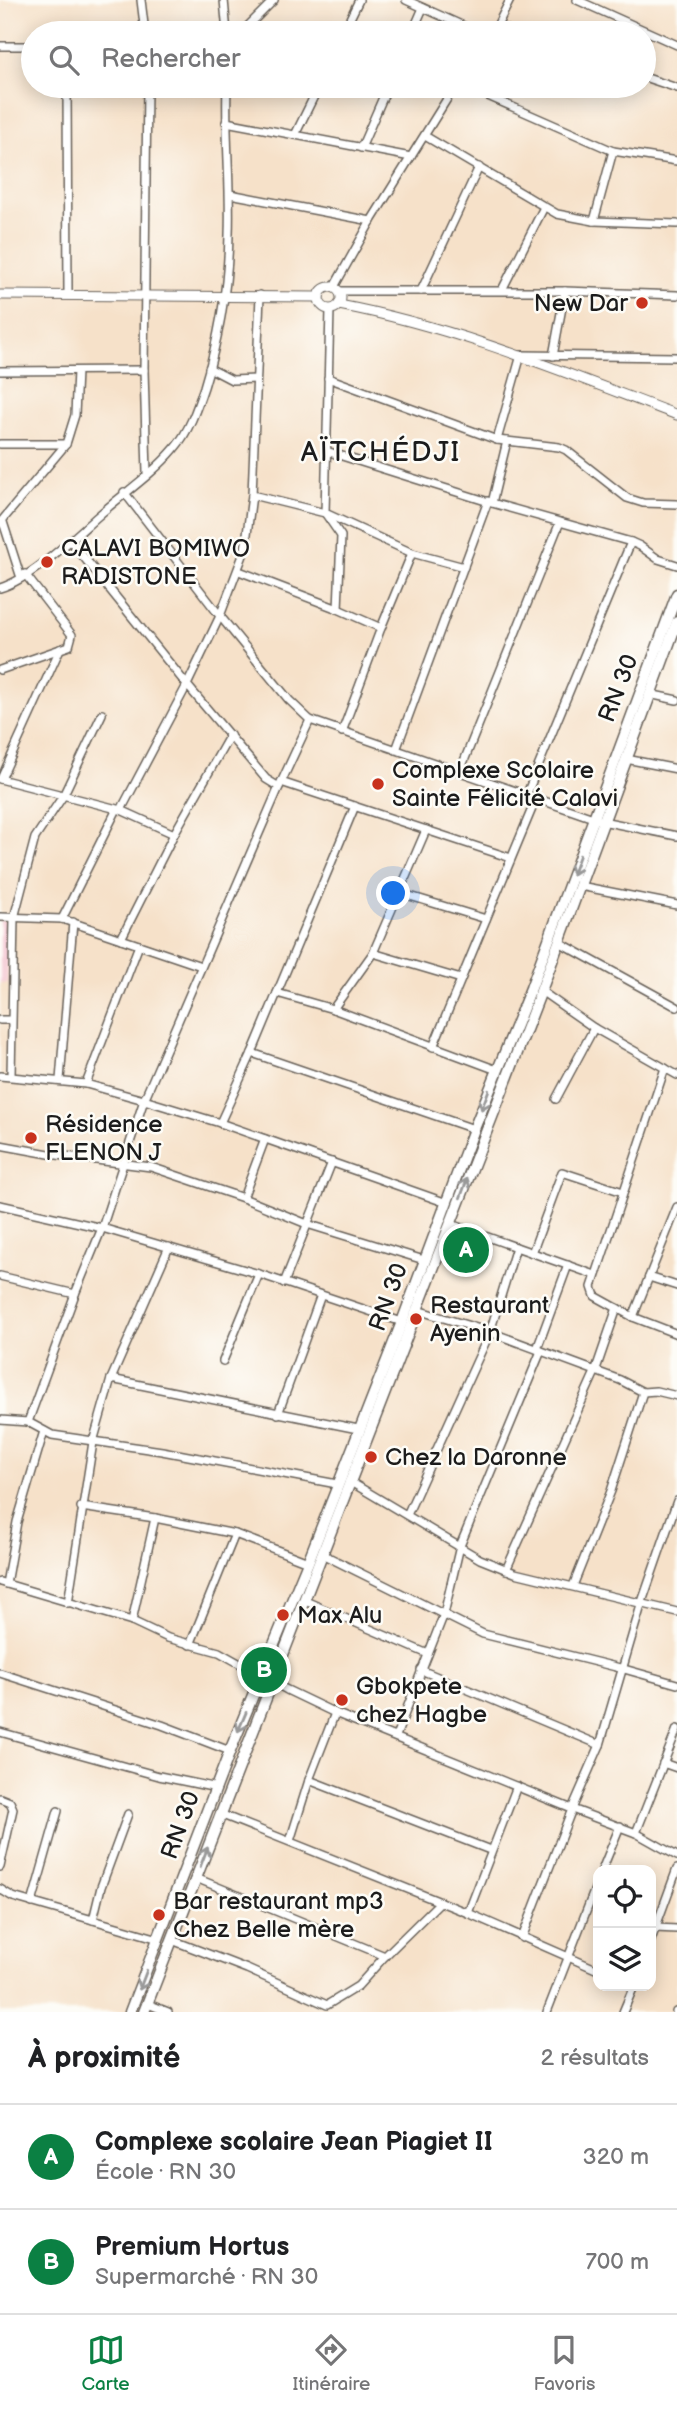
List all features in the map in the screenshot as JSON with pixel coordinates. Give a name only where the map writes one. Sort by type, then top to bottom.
[{"type":"main road","name":"RN 30","points":[[130,2012],[230,1751],[267,1679],[322,1554],[358,1429],[597,819],[677,594]]},
{"type":"main road","name":"RN 30","points":[[146,2008],[220,1814],[308,1562],[417,1310],[451,1224],[580,886],[597,819],[626,759],[677,622]]},
{"type":"street","points":[[141,0],[144,21]]},
{"type":"street","points":[[224,0],[226,21]]},
{"type":"street","points":[[253,21],[274,0]]},
{"type":"street","points":[[349,21],[359,0]]},
{"type":"street","points":[[406,0],[452,21]]},
{"type":"street","points":[[500,21],[510,0]]},
{"type":"street","points":[[577,0],[624,21]]},
{"type":"street","points":[[417,21],[423,8]]},
{"type":"street","points":[[656,36],[677,45]]},
{"type":"street","points":[[0,46],[21,46]]},
{"type":"street","points":[[656,81],[677,88]]},
{"type":"street","points":[[67,98],[68,295]]},
{"type":"street","points":[[147,98],[144,370],[147,473]]},
{"type":"street","points":[[0,588],[23,576],[70,540],[174,449],[185,433],[199,402],[209,368],[223,295],[230,194],[227,98]]},
{"type":"street","points":[[295,135],[313,98]]},
{"type":"street","points":[[361,148],[383,98]]},
{"type":"street","points":[[337,289],[371,221],[448,98]]},
{"type":"street","points":[[492,98],[613,151],[677,161]]},
{"type":"street","points":[[226,122],[411,157]]},
{"type":"street","points":[[425,136],[556,214],[594,220],[677,224]]},
{"type":"street","points":[[594,220],[613,151]]},
{"type":"street","points":[[421,291],[479,167]]},
{"type":"street","points":[[230,194],[371,221]]},
{"type":"street","points":[[502,290],[544,206]]},
{"type":"street","points":[[319,297],[324,288],[421,291],[565,290],[677,295]]},
{"type":"street","points":[[337,289],[341,298],[334,307],[328,378],[324,513],[341,536],[338,609]]},
{"type":"street","points":[[553,356],[565,290]]},
{"type":"street","points":[[0,295],[319,297]]},
{"type":"street","points":[[62,919],[187,685],[239,571],[247,538],[252,495],[260,295]]},
{"type":"street","points":[[319,297],[323,306],[390,315],[521,355],[677,415]]},
{"type":"street","points":[[521,355],[677,357]]},
{"type":"street","points":[[496,440],[521,355]]},
{"type":"street","points":[[209,368],[232,380],[256,379]]},
{"type":"street","points":[[0,371],[144,370]]},
{"type":"street","points":[[0,670],[69,646],[72,635],[23,576],[1,523],[66,444],[75,415],[77,371]]},
{"type":"street","points":[[328,378],[496,440],[559,447],[626,498],[643,503],[677,504]]},
{"type":"street","points":[[396,750],[490,502],[507,441]]},
{"type":"street","points":[[0,444],[66,444]]},
{"type":"street","points":[[326,451],[631,542],[658,559],[677,565]]},
{"type":"street","points":[[124,492],[220,616],[289,700],[310,720],[597,819],[677,835]]},
{"type":"street","points":[[252,495],[324,513],[412,553],[464,567]]},
{"type":"street","points":[[0,512],[10,513]]},
{"type":"street","points":[[460,771],[560,522]]},
{"type":"street","points":[[70,540],[266,779],[511,858]]},
{"type":"street","points":[[526,796],[631,542]]},
{"type":"street","points":[[342,732],[412,553]]},
{"type":"street","points":[[239,571],[381,628]]},
{"type":"street","points":[[60,649],[1,776],[62,796],[119,810],[174,834]]},
{"type":"street","points":[[649,694],[677,700]]},
{"type":"street","points":[[10,1076],[14,918],[35,838],[62,796],[102,714]]},
{"type":"street","points":[[28,1422],[102,1227],[144,1100],[310,720]]},
{"type":"street","points":[[121,939],[174,834],[230,735]]},
{"type":"street","points":[[626,759],[677,769]]},
{"type":"street","points":[[433,1047],[536,799]]},
{"type":"street","points":[[220,1123],[355,806]]},
{"type":"street","points":[[333,1009],[373,953],[426,830]]},
{"type":"street","points":[[580,886],[677,905]]},
{"type":"street","points":[[400,892],[486,919]]},
{"type":"street","points":[[0,916],[62,919],[201,966]]},
{"type":"street","points":[[60,1080],[73,922]]},
{"type":"street","points":[[559,942],[677,1007]]},
{"type":"street","points":[[86,1084],[139,945]]},
{"type":"street","points":[[373,953],[461,979]]},
{"type":"street","points":[[541,991],[594,1028],[677,1074]]},
{"type":"street","points":[[277,993],[333,1009],[497,1070]]},
{"type":"street","points":[[0,1020],[10,1020]]},
{"type":"street","points":[[556,1099],[594,1028]]},
{"type":"street","points":[[252,1053],[474,1129]]},
{"type":"street","points":[[665,1068],[592,1287],[593,1294],[633,1317],[677,1334]]},
{"type":"street","points":[[0,1076],[86,1084],[144,1100],[220,1123],[447,1203]]},
{"type":"street","points":[[243,1198],[265,1139]]},
{"type":"street","points":[[0,1145],[151,1167],[243,1198],[307,1224],[424,1260]]},
{"type":"street","points":[[284,1283],[332,1162]]},
{"type":"street","points":[[532,1253],[562,1172],[623,1192]]},
{"type":"street","points":[[0,1205],[102,1227],[402,1322]]},
{"type":"street","points":[[633,1317],[675,1218],[677,1207]]},
{"type":"street","points":[[451,1224],[595,1275]]},
{"type":"street","points":[[68,1603],[93,1441],[111,1378],[169,1247]]},
{"type":"street","points":[[407,1515],[490,1332],[516,1247]]},
{"type":"street","points":[[396,1737],[444,1614],[460,1546],[539,1350],[568,1265]]},
{"type":"street","points":[[223,1361],[259,1275]]},
{"type":"street","points":[[649,1277],[677,1286]]},
{"type":"street","points":[[0,1278],[75,1294]]},
{"type":"street","points":[[278,1414],[321,1295]]},
{"type":"street","points":[[506,1570],[595,1372],[617,1308]]},
{"type":"street","points":[[417,1310],[490,1332],[620,1380],[643,1392],[656,1391],[677,1396]]},
{"type":"street","points":[[111,1378],[358,1429]]},
{"type":"street","points":[[573,1586],[611,1491],[643,1392]]},
{"type":"street","points":[[0,1420],[28,1422],[44,1431],[93,1441],[343,1483],[407,1515],[480,1559],[506,1570],[677,1612]]},
{"type":"street","points":[[44,1431],[17,1522],[3,1583],[132,1621],[168,1638],[219,1652],[335,1713],[620,1826],[677,1856]]},
{"type":"street","points":[[522,1938],[600,1745],[642,1602],[677,1501]]},
{"type":"street","points":[[81,1507],[235,1534],[308,1562]]},
{"type":"street","points":[[132,1621],[155,1518]]},
{"type":"street","points":[[190,1645],[235,1534]]},
{"type":"street","points":[[322,1554],[473,1630],[677,1685]]},
{"type":"street","points":[[303,1600],[428,1654]]},
{"type":"street","points":[[421,1670],[600,1745]]},
{"type":"street","points":[[0,1673],[162,1725],[230,1751]]},
{"type":"street","points":[[290,1841],[309,1780],[335,1713]]},
{"type":"street","points":[[636,1833],[677,1730]]},
{"type":"street","points":[[0,1732],[159,1776],[216,1788]]},
{"type":"street","points":[[663,1763],[677,1768]]},
{"type":"street","points":[[309,1780],[490,1850]]},
{"type":"street","points":[[467,1913],[517,1786]]},
{"type":"street","points":[[0,1798],[10,1801],[13,1809],[0,1867]]},
{"type":"street","points":[[32,1903],[58,1811]]},
{"type":"street","points":[[93,1920],[101,1887],[128,1814]]},
{"type":"street","points":[[220,1814],[467,1913],[593,1968]]},
{"type":"street","points":[[604,1865],[620,1826]]},
{"type":"street","points":[[656,1925],[677,1869]]},
{"type":"street","points":[[196,1878],[385,1956]]},
{"type":"street","points":[[0,1889],[13,1897],[32,1903],[159,1939]]},
{"type":"street","points":[[547,2012],[593,1893]]},
{"type":"street","points":[[172,1940],[247,1969],[327,2005],[358,1986],[440,1902]]},
{"type":"street","points":[[656,1928],[677,1929]]},
{"type":"street","points":[[623,2012],[632,1991]]},
{"type":"street","points":[[146,2008],[168,2012]]},
{"type":"shaded area","points":[[0,920],[4,920],[9,926],[7,983],[0,983]]},
{"type":"place","name":"New Dar","points":[[642,303]]},
{"type":"place","name":"CALAVI BOMIWO RADISTONE","points":[[47,562]]},
{"type":"place","name":"Complexe Scolaire Sainte Félicité Calavi","points":[[378,784]]},
{"type":"place","name":"Résidence FLENON J","points":[[31,1138]]},
{"type":"place","name":"Complexe scolaire Jean Piagiet II","points":[[466,1250]]},
{"type":"place","name":"Restaurant Ayenin","points":[[416,1319]]},
{"type":"place","name":"Chez la Daronne","points":[[371,1457]]},
{"type":"place","name":"Max Alu","points":[[283,1615]]},
{"type":"place","name":"Premium Hortus","points":[[264,1670]]},
{"type":"place","name":"Gbokpete chez Hagbe","points":[[342,1700]]},
{"type":"place","name":"Bar restaurant mp3 Chez Belle mère","points":[[159,1915]]},
{"type":"district","name":"AÏTCHÉDJI","points":[[381,451]]}]
